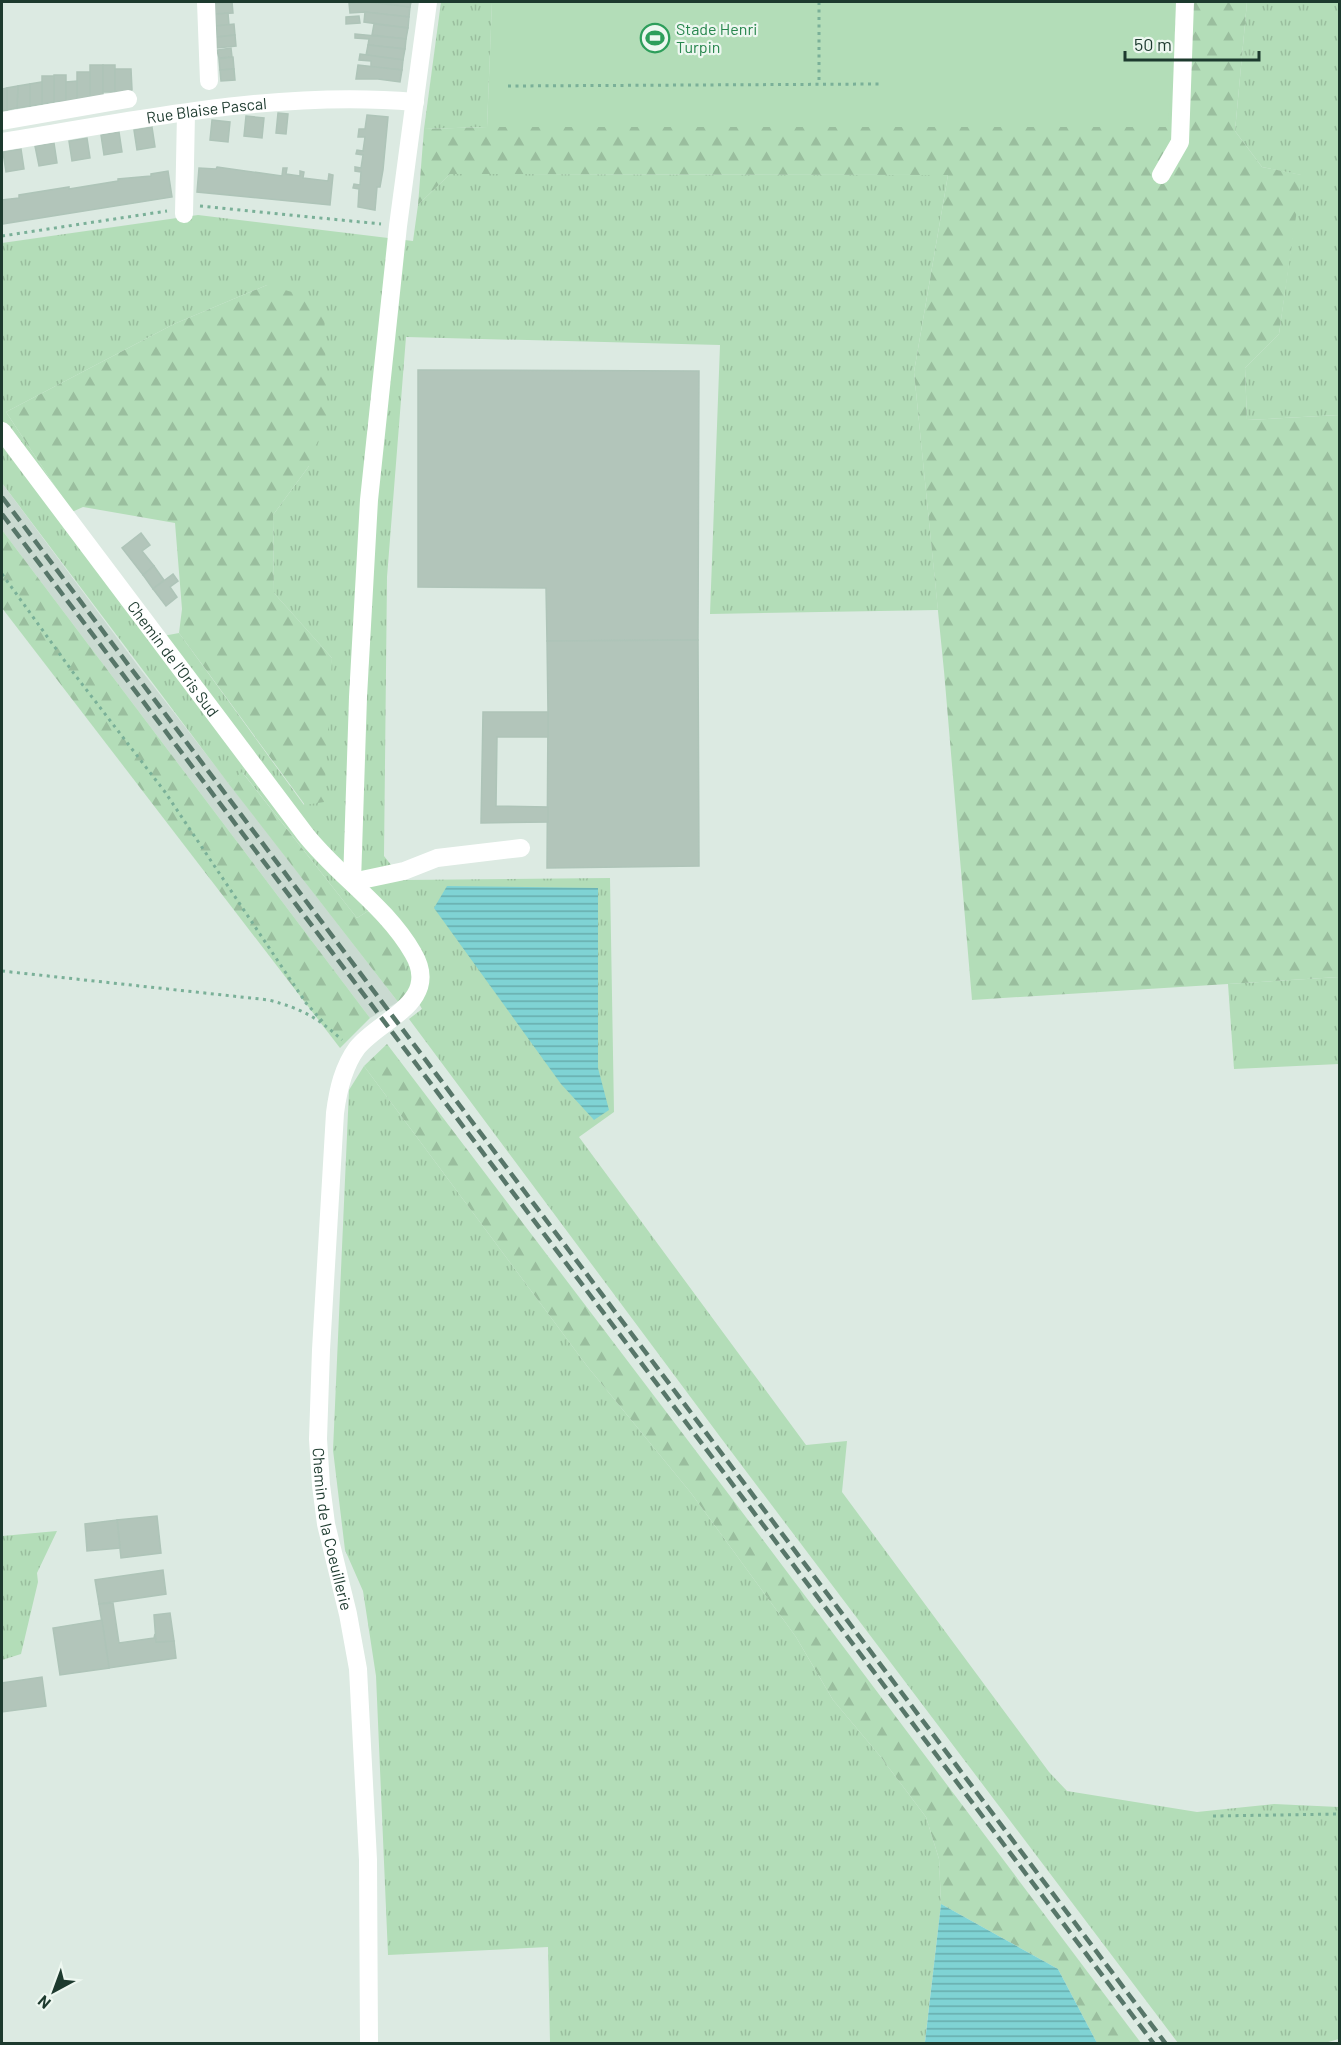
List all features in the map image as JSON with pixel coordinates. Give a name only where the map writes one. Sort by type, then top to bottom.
[{"type":"street","points":[[206,2],[209,81]]},
{"type":"street","points":[[428,2],[399,214],[369,500],[358,686],[352,882],[404,871],[437,858],[521,848]]},
{"type":"street","points":[[1161,175],[1180,142],[1185,2]]},
{"type":"street","points":[[2,121],[128,99]]},
{"type":"street","name":"Rue Blaise Pascal","points":[[2,142],[186,113],[282,102],[314,109],[374,99],[415,102]]},
{"type":"street","points":[[184,214],[186,113]]},
{"type":"street","name":"Chemin de l'Oris Sud","points":[[2,431],[305,834],[320,853],[375,905],[413,952],[419,969],[418,987],[411,1003],[380,1029]]},
{"type":"street","name":"Chemin de la Coeuillerie","points":[[369,2043],[368,1870],[358,1669],[348,1614],[326,1524],[318,1439],[335,1113],[344,1072],[355,1051],[380,1029]]},
{"type":"path","points":[[819,2],[819,84]]},
{"type":"path","points":[[508,86],[879,84]]},
{"type":"path","points":[[2,574],[72,671],[165,792],[306,1003],[355,1051]]},
{"type":"path","points":[[2,971],[269,1000],[297,1008],[323,1022]]},
{"type":"path","points":[[1213,1816],[1340,1814]]},
{"type":"shaded area","points":[[2,483],[141,670],[398,1002],[370,1018],[2,530]]},
{"type":"green space","points":[[441,2],[492,2],[487,127],[424,129]]},
{"type":"green space","points":[[492,2],[1177,2],[1168,127],[487,127]]},
{"type":"green space","points":[[1177,2],[1247,2],[1235,131],[1262,167],[1302,175],[1279,334],[1245,368],[1247,420],[1339,415],[1339,977],[972,1000],[944,671],[914,372],[948,175],[450,174],[418,205],[424,129],[487,127],[1167,127]]},
{"type":"green space","points":[[1247,2],[1339,2],[1339,415],[1247,420],[1245,368],[1279,334],[1301,175],[1262,167],[1235,131]]},
{"type":"green space","points":[[450,174],[948,175],[914,372],[938,610],[710,614],[720,345],[406,337],[387,577],[384,856],[403,880],[610,878],[614,1112],[579,1137],[806,1445],[847,1441],[842,1492],[1049,1772],[1067,1791],[1197,1812],[1274,1804],[1339,1807],[1339,2039],[1321,2044],[1178,2043],[721,1438],[409,1019],[422,1009],[368,911],[357,918],[243,773],[228,783],[2,483],[2,243],[198,215],[413,241],[418,205]],"holes":[[[267,285],[309,466],[273,515],[274,593],[332,658],[304,805],[179,633],[163,636],[72,512],[6,412],[174,324]]]},
{"type":"green space","points":[[267,285],[324,301],[327,416],[309,466],[273,515],[274,593],[332,658],[324,802],[305,805],[179,633],[182,609],[175,523],[83,507],[72,512],[6,412],[174,324]]},
{"type":"green space","points":[[2,530],[370,1018],[340,1048],[2,608]]},
{"type":"green space","points":[[242,772],[357,918],[368,911],[401,954],[412,992],[398,1002],[228,783]]},
{"type":"green space","points":[[1339,977],[1339,1064],[1234,1069],[1228,984]]},
{"type":"green space","points":[[387,1044],[1141,2043],[1097,2043],[1058,1969],[941,1904],[939,1859],[926,1817],[880,1756],[833,1700],[796,1637],[691,1493],[587,1366],[364,1066]]},
{"type":"green space","points":[[364,1066],[587,1366],[691,1493],[796,1637],[833,1700],[880,1756],[926,1817],[939,1859],[941,1904],[925,2041],[950,2043],[550,2043],[548,1947],[388,1955],[376,1676],[363,1591],[345,1550],[333,1450],[349,1090]]},
{"type":"green space","points":[[57,1531],[37,1573],[38,1582],[21,1654],[2,1660],[2,1536]]},
{"type":"water","points":[[447,886],[598,888],[598,1068],[609,1110],[594,1120],[561,1084],[434,908]]},
{"type":"water","points":[[941,1904],[1058,1969],[1097,2043],[950,2044],[925,2042]]},
{"type":"building","points":[[232,2],[233,13],[215,14],[214,3]]},
{"type":"building","points":[[368,2],[410,7],[409,17],[365,12],[350,13],[349,3]]},
{"type":"building","points":[[376,2],[411,2],[410,7]]},
{"type":"building","points":[[365,12],[409,17],[408,28],[364,22]]},
{"type":"building","points":[[228,13],[229,25],[216,26],[215,14]]},
{"type":"building","points":[[359,16],[360,23],[346,24],[346,17]]},
{"type":"building","points":[[234,24],[235,35],[217,37],[216,26]]},
{"type":"building","points":[[374,24],[408,28],[406,39],[372,35]]},
{"type":"building","points":[[355,34],[406,39],[405,49],[368,45],[369,39],[355,38]]},
{"type":"building","points":[[235,35],[236,46],[217,48],[217,37]]},
{"type":"building","points":[[368,45],[405,49],[403,60],[366,55]]},
{"type":"building","points":[[231,48],[232,57],[219,58],[217,50]]},
{"type":"building","points":[[360,54],[403,60],[402,70],[371,67],[371,61],[359,60]]},
{"type":"building","points":[[233,57],[234,69],[220,70],[219,59]]},
{"type":"building","points":[[90,65],[103,65],[103,95],[90,97]]},
{"type":"building","points":[[103,65],[115,65],[115,92],[103,92]]},
{"type":"building","points":[[358,65],[402,70],[400,82],[356,79]]},
{"type":"building","points":[[115,69],[131,69],[132,90],[115,93]]},
{"type":"building","points":[[234,69],[235,80],[221,81],[220,70]]},
{"type":"building","points":[[77,72],[90,72],[90,97],[77,99]]},
{"type":"building","points":[[54,75],[66,75],[66,101],[54,102]]},
{"type":"building","points":[[42,76],[54,76],[54,102],[42,104]]},
{"type":"building","points":[[77,81],[77,99],[66,101],[66,82]]},
{"type":"building","points":[[42,82],[42,104],[30,106],[30,84]]},
{"type":"building","points":[[30,84],[30,106],[17,108],[18,86]]},
{"type":"building","points":[[18,86],[17,108],[7,110],[7,88]]},
{"type":"building","points":[[7,88],[7,110],[2,111],[2,89]]},
{"type":"building","points":[[278,113],[288,114],[286,134],[276,133]]},
{"type":"building","points":[[367,115],[388,117],[383,170],[380,187],[377,187],[375,210],[358,207],[359,189],[353,188],[354,184],[360,185],[361,172],[355,171],[355,167],[361,168],[363,155],[356,154],[357,150],[363,151],[365,137],[358,137],[359,129],[365,129]]},
{"type":"building","points":[[246,116],[264,118],[262,138],[244,136]]},
{"type":"building","points":[[212,120],[230,122],[228,142],[210,140]]},
{"type":"building","points":[[152,127],[155,147],[137,150],[134,130]]},
{"type":"building","points":[[119,132],[122,152],[104,155],[101,135]]},
{"type":"building","points":[[87,138],[90,158],[72,161],[69,141]]},
{"type":"building","points":[[54,143],[57,163],[39,166],[35,146]]},
{"type":"building","points":[[21,149],[24,169],[6,172],[3,152]]},
{"type":"building","points":[[217,167],[282,176],[283,168],[287,168],[286,174],[300,176],[300,171],[304,172],[303,178],[328,181],[329,174],[333,175],[330,205],[197,192],[199,168],[216,169]]},
{"type":"building","points":[[168,171],[172,197],[2,224],[2,200],[19,198],[19,195],[118,181],[118,179],[151,176],[151,174]]},
{"type":"building","points":[[418,370],[699,371],[698,640],[547,641],[546,588],[418,587]]},
{"type":"building","points":[[141,533],[150,545],[142,551],[154,566],[143,575],[122,548]]},
{"type":"building","points":[[154,566],[164,580],[153,589],[143,575]]},
{"type":"building","points":[[173,574],[178,581],[170,587],[177,597],[166,606],[153,589]]},
{"type":"building","points":[[698,640],[699,866],[547,868],[547,641]]},
{"type":"building","points":[[483,712],[548,712],[548,737],[497,737],[496,806],[548,807],[548,822],[481,823]]},
{"type":"building","points":[[157,1516],[161,1553],[121,1558],[117,1520]]},
{"type":"building","points":[[117,1520],[120,1548],[87,1551],[85,1524]]},
{"type":"building","points":[[163,1570],[166,1594],[99,1604],[95,1580]]},
{"type":"building","points":[[113,1603],[119,1643],[154,1638],[155,1634],[156,1642],[174,1641],[176,1658],[109,1668],[99,1604]]},
{"type":"building","points":[[170,1613],[174,1641],[156,1642],[154,1615]]},
{"type":"building","points":[[102,1620],[109,1668],[60,1675],[53,1628]]},
{"type":"building","points":[[42,1677],[46,1706],[2,1712],[2,1683]]},
{"type":"railway","points":[[2,497],[1166,2044]]},
{"type":"railway","points":[[2,514],[1154,2044]]},
{"type":"place","name":"Stade Henri Turpin","points":[[655,38]]}]
